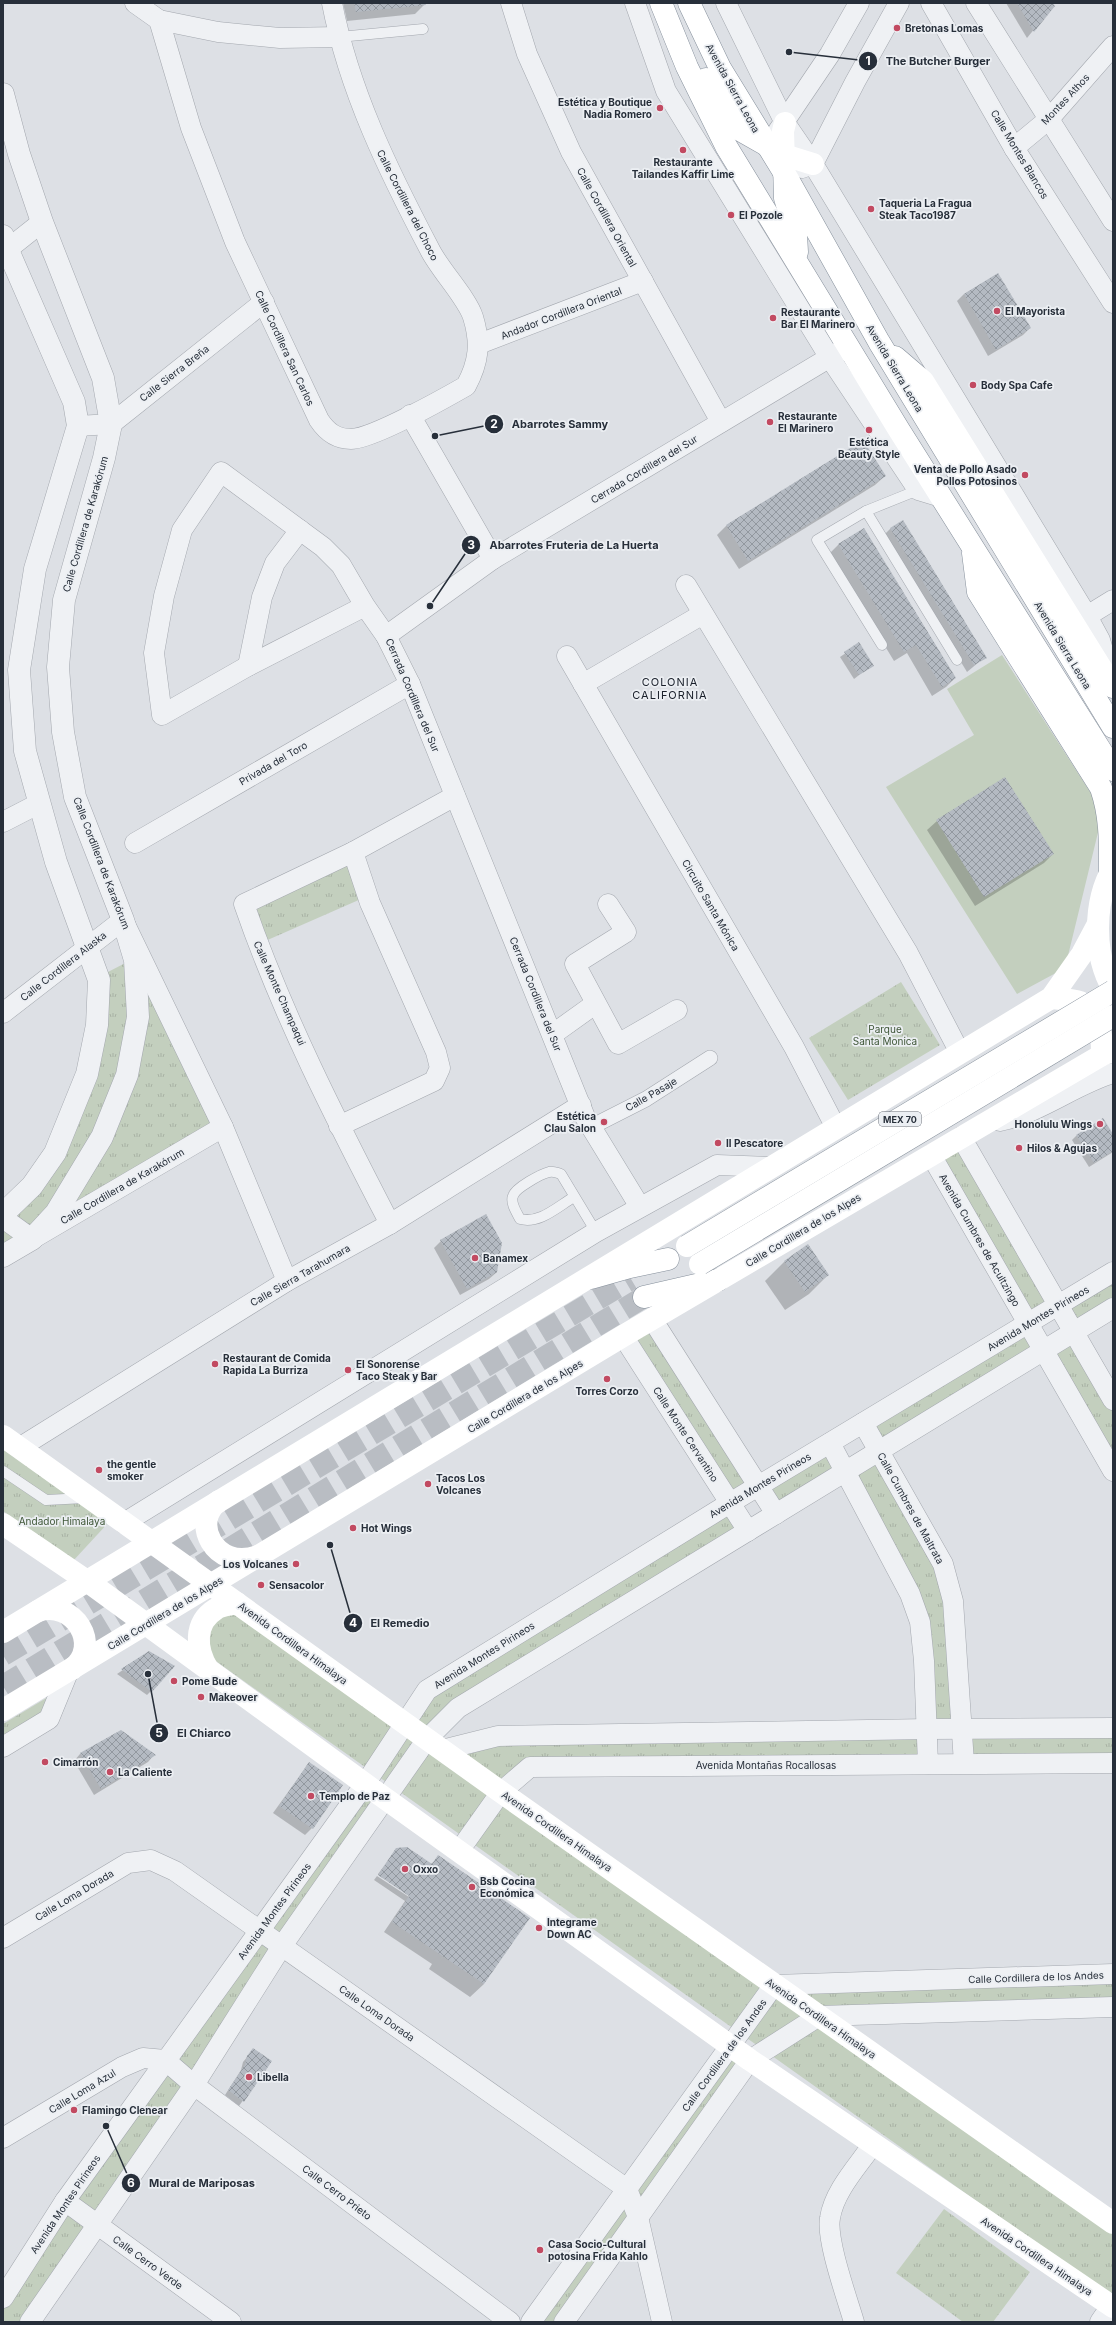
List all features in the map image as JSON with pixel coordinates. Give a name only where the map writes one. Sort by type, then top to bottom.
[{"type":"main road","points":[[661,3],[687,67],[726,146],[796,258],[839,352],[941,497],[1113,770]]},
{"type":"main road","name":"Avenida Sierra Leona","points":[[689,3],[720,68],[765,145],[784,165],[879,342],[1113,727]]},
{"type":"main road","points":[[687,67],[694,70],[710,83],[740,130],[765,145]]},
{"type":"main road","points":[[785,123],[783,131],[785,198],[798,242],[796,258]]},
{"type":"main road","points":[[784,165],[813,164]]},
{"type":"main road","points":[[879,342],[923,381],[1113,686]]},
{"type":"main road","points":[[972,548],[978,592],[1101,788],[1108,816],[1111,871],[1103,896],[1098,924],[1100,954],[1113,990]]},
{"type":"main road","points":[[3,1632],[591,1278],[771,1167],[1051,998],[1082,954],[1098,924]]},
{"type":"main road","name":"MEX 70","points":[[631,1279],[668,1259],[687,1246],[1113,990]]},
{"type":"main road","points":[[1051,998],[1079,1002],[1093,1012],[1098,1019],[1109,1059]]},
{"type":"main road","name":"MEX 70","points":[[718,1280],[644,1297],[1113,1016]]},
{"type":"main road","name":"Calle Cordillera de los Alpes","points":[[3,1710],[265,1554],[623,1336],[930,1155],[983,1124],[1109,1059]]},
{"type":"main road","points":[[591,1278],[630,1266],[668,1259]]},
{"type":"main road","name":"Avenida Cordillera Himalaya","points":[[11,1442],[501,1792],[1113,2223]]},
{"type":"main road","points":[[222,1500],[214,1504],[210,1511],[207,1527],[211,1543],[216,1549],[234,1559],[245,1560],[265,1554]]},
{"type":"main road","name":"Avenida Cordillera Himalaya","points":[[3,1524],[87,1581],[365,1784],[750,2060],[1109,2309]]},
{"type":"main road","points":[[208,1669],[200,1653],[199,1632],[204,1620],[217,1608],[237,1603]]},
{"type":"main road","points":[[38,1611],[45,1609],[61,1610],[71,1615],[82,1628],[85,1645],[82,1656],[76,1665],[69,1670]]},
{"type":"street","points":[[135,3],[159,20],[218,32],[280,38],[339,37]]},
{"type":"street","name":"Calle Cordillera del Choco","points":[[332,3],[339,37],[376,142],[431,252],[472,315],[479,344],[474,371],[466,386],[410,415]]},
{"type":"street","name":"Calle Cordillera Oriental","points":[[511,3],[527,54],[571,152],[721,422]]},
{"type":"street","points":[[635,3],[666,91],[839,352],[918,490],[941,497]]},
{"type":"street","points":[[726,3],[785,123],[813,164],[1087,616],[1107,636],[1113,686]]},
{"type":"street","points":[[765,145],[785,123],[830,54],[859,3]]},
{"type":"street","points":[[813,164],[855,82],[899,3]]},
{"type":"street","name":"Calle Montes Blancos","points":[[931,3],[1014,148],[1113,303]]},
{"type":"street","points":[[976,3],[1113,221]]},
{"type":"street","name":"Calle Cordillera San Carlos","points":[[159,20],[191,128],[235,242],[319,420],[327,432],[337,437],[352,439],[410,415]]},
{"type":"street","name":"Montes Athos","points":[[1014,148],[1049,119],[1113,46]]},
{"type":"street","name":"Calle Cordillera de Karakórum","points":[[3,94],[19,154],[42,222],[103,378],[111,424],[104,458],[64,600],[58,667],[63,732],[76,797],[123,920],[223,1127],[32,1238]]},
{"type":"street","points":[[3,1214],[32,1186],[55,1153],[87,1074],[97,1025],[99,980],[88,946],[56,862],[38,804],[25,751],[19,670],[35,569],[78,426],[74,402],[4,246],[42,222]]},
{"type":"street","name":"Andador Cordillera Oriental","points":[[479,344],[643,281]]},
{"type":"street","name":"Calle Sierra Breña","points":[[111,424],[264,302]]},
{"type":"street","name":"Cerrada Cordillera del Sur","points":[[640,1207],[591,1127],[581,1105],[410,684],[386,636],[493,559],[839,352]]},
{"type":"street","points":[[410,415],[493,559]]},
{"type":"street","points":[[78,426],[111,424]]},
{"type":"street","points":[[365,606],[248,666],[162,715],[154,653],[164,596],[182,530],[221,472],[323,547],[341,565],[365,606],[386,636]]},
{"type":"street","points":[[248,666],[262,597],[275,563],[300,530]]},
{"type":"street","points":[[686,585],[908,953],[960,1053]]},
{"type":"street","points":[[1087,616],[1113,600]]},
{"type":"street","points":[[583,684],[703,614]]},
{"type":"street","name":"Circuito Santa Mónica","points":[[567,656],[790,1040],[836,1128]]},
{"type":"street","name":"Privada del Toro","points":[[135,843],[410,684]]},
{"type":"street","name":"Calle Monte Champaqui","points":[[390,1224],[339,1126],[261,955],[244,904],[353,852],[455,796]]},
{"type":"street","points":[[3,822],[38,804]]},
{"type":"street","points":[[339,1126],[434,1081],[440,1068],[436,1052],[370,903],[353,852]]},
{"type":"street","points":[[608,904],[626,932],[575,964],[595,1004],[618,1044],[677,1010]]},
{"type":"street","points":[[3,1256],[32,1238],[56,1213],[102,1137],[127,1075],[138,1017],[135,960],[123,920]]},
{"type":"street","name":"Calle Cordillera Alaska","points":[[3,1013],[123,920]]},
{"type":"street","points":[[553,1034],[595,1004]]},
{"type":"street","name":"Calle Pasaje","points":[[591,1127],[646,1099],[710,1058]]},
{"type":"street","name":"Calle Sierra Tarahumara","points":[[11,1442],[287,1281],[390,1224],[581,1105]]},
{"type":"street","points":[[223,1127],[287,1281]]},
{"type":"street","points":[[961,1137],[1113,1400]]},
{"type":"street","name":"Avenida Cumbres de Acultzingo","points":[[930,1155],[1113,1471]]},
{"type":"street","points":[[124,1523],[596,1232],[640,1207],[717,1165],[771,1167]]},
{"type":"street","points":[[3,1218],[32,1238]]},
{"type":"street","name":"Avenida Montes Pirineos","points":[[3,2298],[65,2202],[165,2060],[260,1931],[365,1784],[427,1690],[730,1503],[1113,1272]]},
{"type":"street","points":[[30,2322],[194,2085],[282,1946],[386,1798],[435,1744],[458,1708],[1113,1308]]},
{"type":"street","points":[[652,1319],[776,1514]]},
{"type":"street","name":"Calle Monte Cervantino","points":[[623,1336],[748,1531]]},
{"type":"street","name":"Calle Cumbres de Maltrata","points":[[863,1423],[943,1564],[954,1601],[964,1763]]},
{"type":"street","points":[[830,1443],[910,1594],[920,1622],[928,1729],[928,1764]]},
{"type":"street","points":[[143,1511],[151,1543]]},
{"type":"street","points":[[3,1747],[49,1719],[69,1670]]},
{"type":"street","points":[[435,1744],[498,1736],[962,1728],[1113,1728]]},
{"type":"street","name":"Avenida Montañas Rocallosas","points":[[459,1851],[501,1792],[530,1767],[1113,1763]]},
{"type":"street","name":"Calle Loma Dorada","points":[[3,1938],[128,1863],[150,1860],[175,1871],[627,2189]]},
{"type":"street","name":"Calle Cordillera de los Andes","points":[[531,2322],[774,1985],[1113,1974]]},
{"type":"street","points":[[564,2322],[750,2060],[819,2016],[1113,2007]]},
{"type":"street","name":"Calle Loma Azul","points":[[3,2138],[122,2067],[143,2058],[165,2060]]},
{"type":"street","name":"Calle Cerro Prieto","points":[[165,2060],[194,2085],[510,2322]]},
{"type":"street","points":[[854,2322],[834,2254],[829,2218],[839,2193],[873,2144]]},
{"type":"street","points":[[627,2189],[638,2217],[662,2322]]},
{"type":"street","name":"Calle Cerro Verde","points":[[65,2202],[231,2322]]},
{"type":"lane","points":[[339,37],[423,29]]},
{"type":"lane","points":[[882,645],[817,540],[866,511],[918,490]]},
{"type":"lane","points":[[866,511],[957,660]]},
{"type":"lane","points":[[574,1197],[541,1218],[530,1222],[520,1219],[512,1202],[516,1190],[547,1173],[554,1172],[561,1174],[596,1232]]},
{"type":"lane","points":[[3,1471],[46,1500],[89,1498]]},
{"type":"green space","points":[[1002,655],[1103,812],[1065,968],[1017,994],[886,787],[974,735],[947,689]]},
{"type":"green space","points":[[346,862],[361,899],[263,942],[251,904]]},
{"type":"green space","points":[[137,957],[217,1126],[3,1249],[3,1220],[65,1150],[106,973]]},
{"type":"green space","name":"Parque Santa Monica","points":[[901,982],[940,1045],[848,1100],[809,1038]]},
{"type":"green space","points":[[961,1137],[1059,1305],[1029,1323],[1045,1350],[1075,1332],[1113,1400],[1113,1471],[1044,1350],[880,1451],[943,1564],[962,1728],[1113,1728],[1113,1763],[964,1763],[962,1729],[928,1729],[928,1764],[530,1767],[501,1792],[442,1750],[498,1736],[927,1729],[920,1622],[845,1472],[776,1514],[759,1486],[830,1443],[845,1471],[879,1451],[863,1423],[1028,1323],[931,1155]]},
{"type":"green space","points":[[1113,1272],[1113,1308],[1075,1332],[1059,1305]]},
{"type":"green space","points":[[652,1319],[759,1486],[730,1503],[623,1336]]},
{"type":"green space","name":"Andador Himalaya","points":[[3,1447],[109,1522],[73,1561],[3,1511]]},
{"type":"green space","points":[[730,1503],[748,1531],[427,1739],[405,1723],[427,1690]]},
{"type":"green space","points":[[239,1612],[1113,2232],[1113,2298],[210,1657],[211,1632],[216,1622],[222,1618]]},
{"type":"green space","points":[[53,1694],[43,1714],[3,1737],[3,1724]]},
{"type":"green space","points":[[365,1784],[386,1798],[30,2322],[3,2322],[3,2298]]},
{"type":"green space","points":[[1113,1974],[1113,2007],[819,2016],[774,1985]]},
{"type":"green space","points":[[731,2045],[750,2060],[564,2322],[531,2322]]},
{"type":"green space","points":[[944,2209],[1030,2272],[993,2322],[963,2322],[896,2273]]},
{"type":"building","points":[[354,3],[425,3],[426,5],[356,12]]},
{"type":"building","points":[[1017,3],[1053,3],[1055,6],[1034,32]]},
{"type":"building","name":"El Mayorista","points":[[998,273],[1031,328],[996,350],[964,294]]},
{"type":"building","points":[[863,440],[886,476],[748,561],[726,525]]},
{"type":"building","points":[[903,520],[987,658],[974,665],[890,528]]},
{"type":"building","points":[[864,528],[956,678],[942,687],[916,645],[904,652],[838,544]]},
{"type":"building","points":[[859,642],[874,666],[859,675],[844,652]]},
{"type":"building","points":[[1005,777],[1054,854],[984,897],[936,820]]},
{"type":"building","points":[[1103,1118],[1113,1134],[1113,1151],[1094,1163],[1076,1135]]},
{"type":"building","name":"Banamex","points":[[486,1214],[502,1243],[497,1272],[467,1289],[440,1240]]},
{"type":"building","points":[[808,1244],[829,1275],[805,1292],[784,1261]]},
{"type":"building","points":[[149,1651],[175,1666],[152,1692],[121,1669]]},
{"type":"building","name":"La Caliente","points":[[121,1730],[156,1755],[101,1789],[80,1753]]},
{"type":"building","name":"Templo de Paz","points":[[309,1762],[343,1785],[313,1829],[279,1806]]},
{"type":"building","points":[[407,1847],[432,1864],[438,1855],[530,1918],[484,1984],[392,1922],[409,1896],[378,1875],[396,1848]]},
{"type":"building","name":"Libella","points":[[253,2048],[272,2061],[244,2102],[228,2090],[245,2065],[247,2056]]},
{"type":"tunnel","points":[[3,1655],[631,1279]]},
{"type":"tunnel","points":[[3,1686],[644,1297]]},
{"type":"place","name":"Bretonas Lomas","points":[[897,28]]},
{"type":"place","name":"The Butcher Burger","points":[[789,52]]},
{"type":"place","name":"Estética y Boutique Nadia Romero","points":[[660,108]]},
{"type":"place","name":"Restaurante Tailandes Kaffir Lime","points":[[683,150]]},
{"type":"place","name":"Taqueria La Fragua Steak Taco1987","points":[[871,209]]},
{"type":"place","name":"El Pozole","points":[[731,215]]},
{"type":"place","name":"El Mayorista","points":[[997,311]]},
{"type":"place","name":"Restaurante Bar El Marinero","points":[[773,318]]},
{"type":"place","name":"Body Spa Cafe","points":[[973,385]]},
{"type":"place","name":"Restaurante El Marinero","points":[[770,422]]},
{"type":"place","name":"Estética Beauty Style","points":[[869,430]]},
{"type":"place","name":"Abarrotes Sammy","points":[[435,436]]},
{"type":"place","name":"Venta de Pollo Asado Pollos Potosinos","points":[[1025,475]]},
{"type":"place","name":"Abarrotes Fruteria de La Huerta","points":[[430,606]]},
{"type":"place","name":"Estética Clau Salon","points":[[604,1122]]},
{"type":"place","name":"Honolulu Wings","points":[[1100,1124]]},
{"type":"place","name":"Il Pescatore","points":[[718,1143]]},
{"type":"place","name":"Hilos & Agujas","points":[[1019,1148]]},
{"type":"place","name":"Banamex","points":[[475,1258]]},
{"type":"place","name":"Restaurant de Comida Rapida La Burriza","points":[[215,1364]]},
{"type":"place","name":"El Sonorense Taco Steak y Bar","points":[[348,1370]]},
{"type":"place","name":"Torres Corzo","points":[[607,1379]]},
{"type":"place","name":"the gentle smoker","points":[[99,1470]]},
{"type":"place","name":"Tacos Los Volcanes","points":[[428,1484]]},
{"type":"place","name":"Hot Wings","points":[[353,1528]]},
{"type":"place","name":"El Remedio","points":[[330,1545]]},
{"type":"place","name":"Los Volcanes","points":[[296,1564]]},
{"type":"place","name":"Sensacolor","points":[[261,1585]]},
{"type":"place","name":"El Chiarco","points":[[148,1674]]},
{"type":"place","name":"Pome Bude","points":[[174,1681]]},
{"type":"place","name":"Makeover","points":[[201,1697]]},
{"type":"place","name":"Cimarrón","points":[[45,1762]]},
{"type":"place","name":"La Caliente","points":[[110,1772]]},
{"type":"place","name":"Templo de Paz","points":[[311,1796]]},
{"type":"place","name":"Oxxo","points":[[405,1869]]},
{"type":"place","name":"Bsb Cocina Económica","points":[[472,1887]]},
{"type":"place","name":"Integrame Down AC","points":[[539,1928]]},
{"type":"place","name":"Libella","points":[[249,2077]]},
{"type":"place","name":"Flamingo Clenear","points":[[74,2110]]},
{"type":"place","name":"Mural de Mariposas","points":[[106,2126]]},
{"type":"place","name":"Casa Socio-Cultural potosina Frida Kahlo","points":[[540,2250]]},
{"type":"district","name":"COLONIA CALIFORNIA","points":[[670,688]]}]
